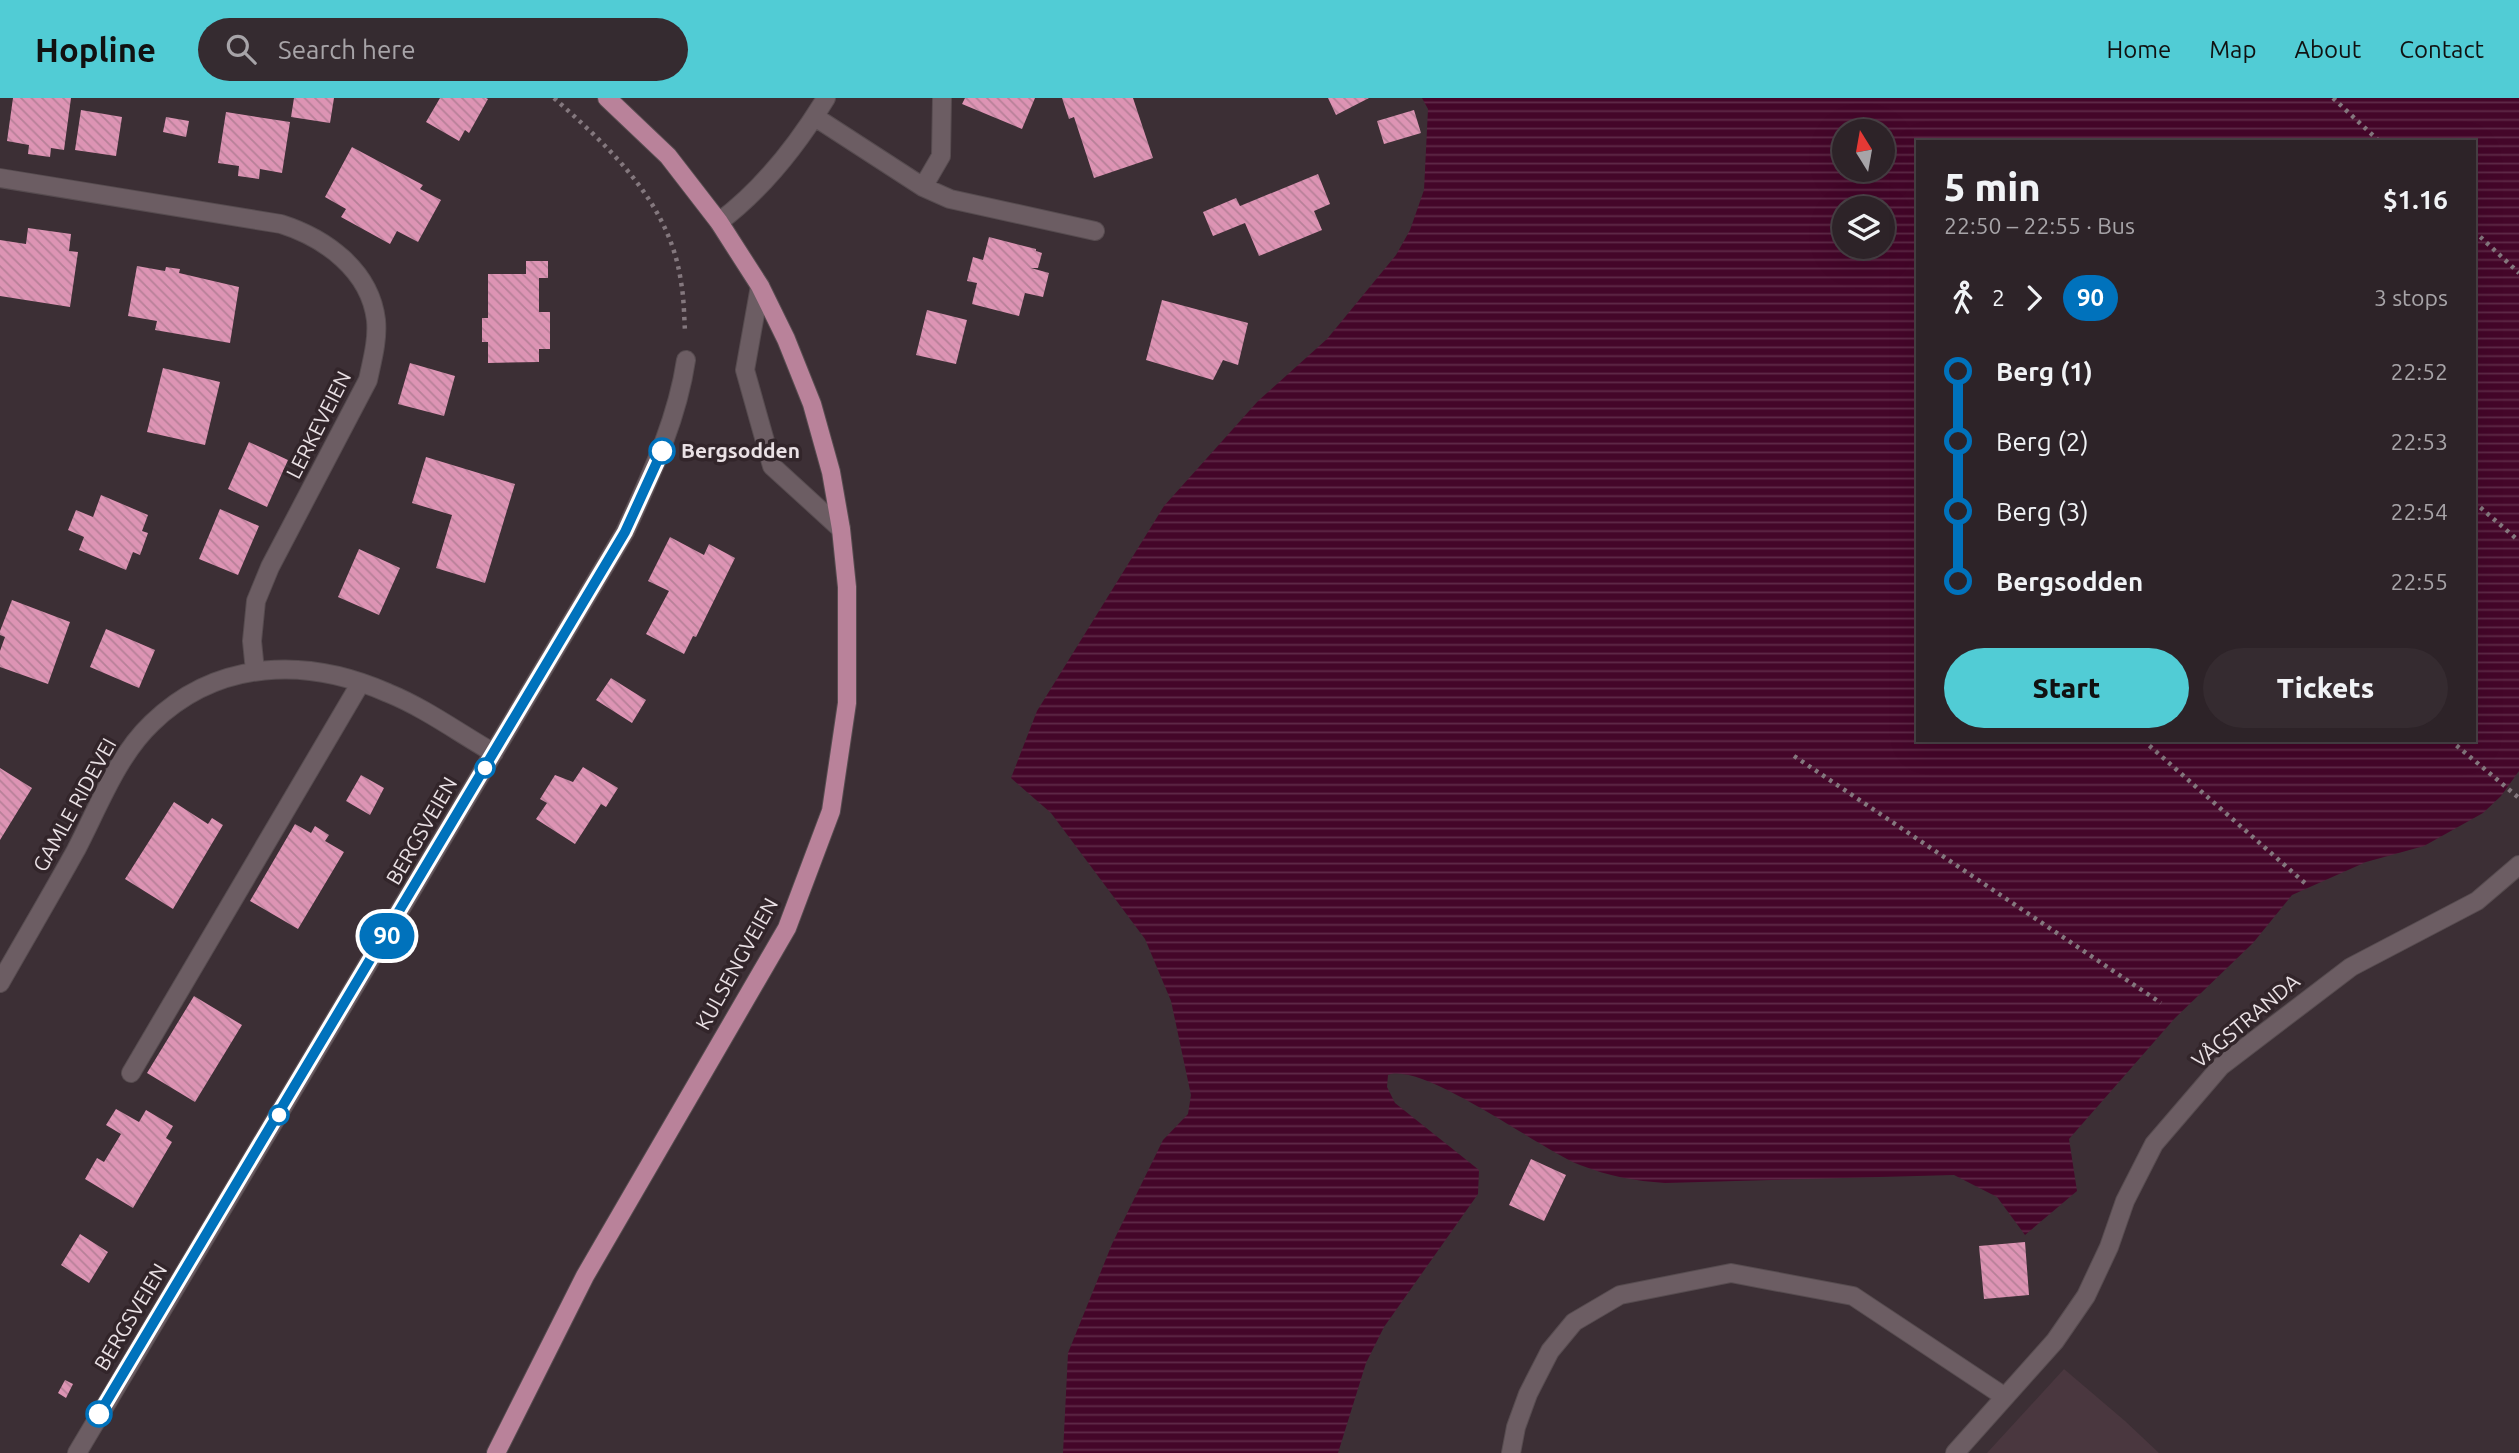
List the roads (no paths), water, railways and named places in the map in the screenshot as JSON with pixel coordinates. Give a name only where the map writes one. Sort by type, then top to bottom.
[{"type":"main road","name":"KULSENGVEIEN","points":[[496,1453],[585,1276],[788,928],[831,811],[847,703],[847,587],[841,529],[831,472],[812,404],[786,339],[760,286],[719,222],[668,156],[607,98]]},
{"type":"street","points":[[719,222],[736,209],[783,160],[826,98]]},
{"type":"street","points":[[923,187],[942,156],[942,98]]},
{"type":"street","points":[[815,117],[923,187],[950,199],[1095,230]]},
{"type":"street","name":"LERKEVEIEN","points":[[0,177],[281,224],[307,232],[331,247],[365,287],[376,319],[375,348],[369,380],[270,567],[256,601],[252,641],[255,671]]},
{"type":"street","points":[[760,286],[745,370],[772,466],[841,529]]},
{"type":"street","name":"BERGSVEIEN","points":[[77,1453],[625,532],[662,451],[683,381],[686,360]]},
{"type":"street","name":"GAMLE RIDEVEI","points":[[0,984],[125,758],[151,723],[194,691],[233,674],[283,667],[388,692],[494,753]]},
{"type":"street","points":[[131,1073],[360,684]]},
{"type":"street","name":"VÅGSTRANDA","points":[[1955,1453],[2055,1341],[2086,1296],[2109,1247],[2125,1200],[2154,1144],[2221,1066],[2351,967],[2477,901],[2519,865]]},
{"type":"street","points":[[1511,1453],[1516,1427],[1528,1394],[1550,1351],[1574,1322],[1620,1295],[1731,1273],[1853,1296],[2006,1397]]},
{"type":"place","name":"Bergsodden","points":[[662,451]]}]
